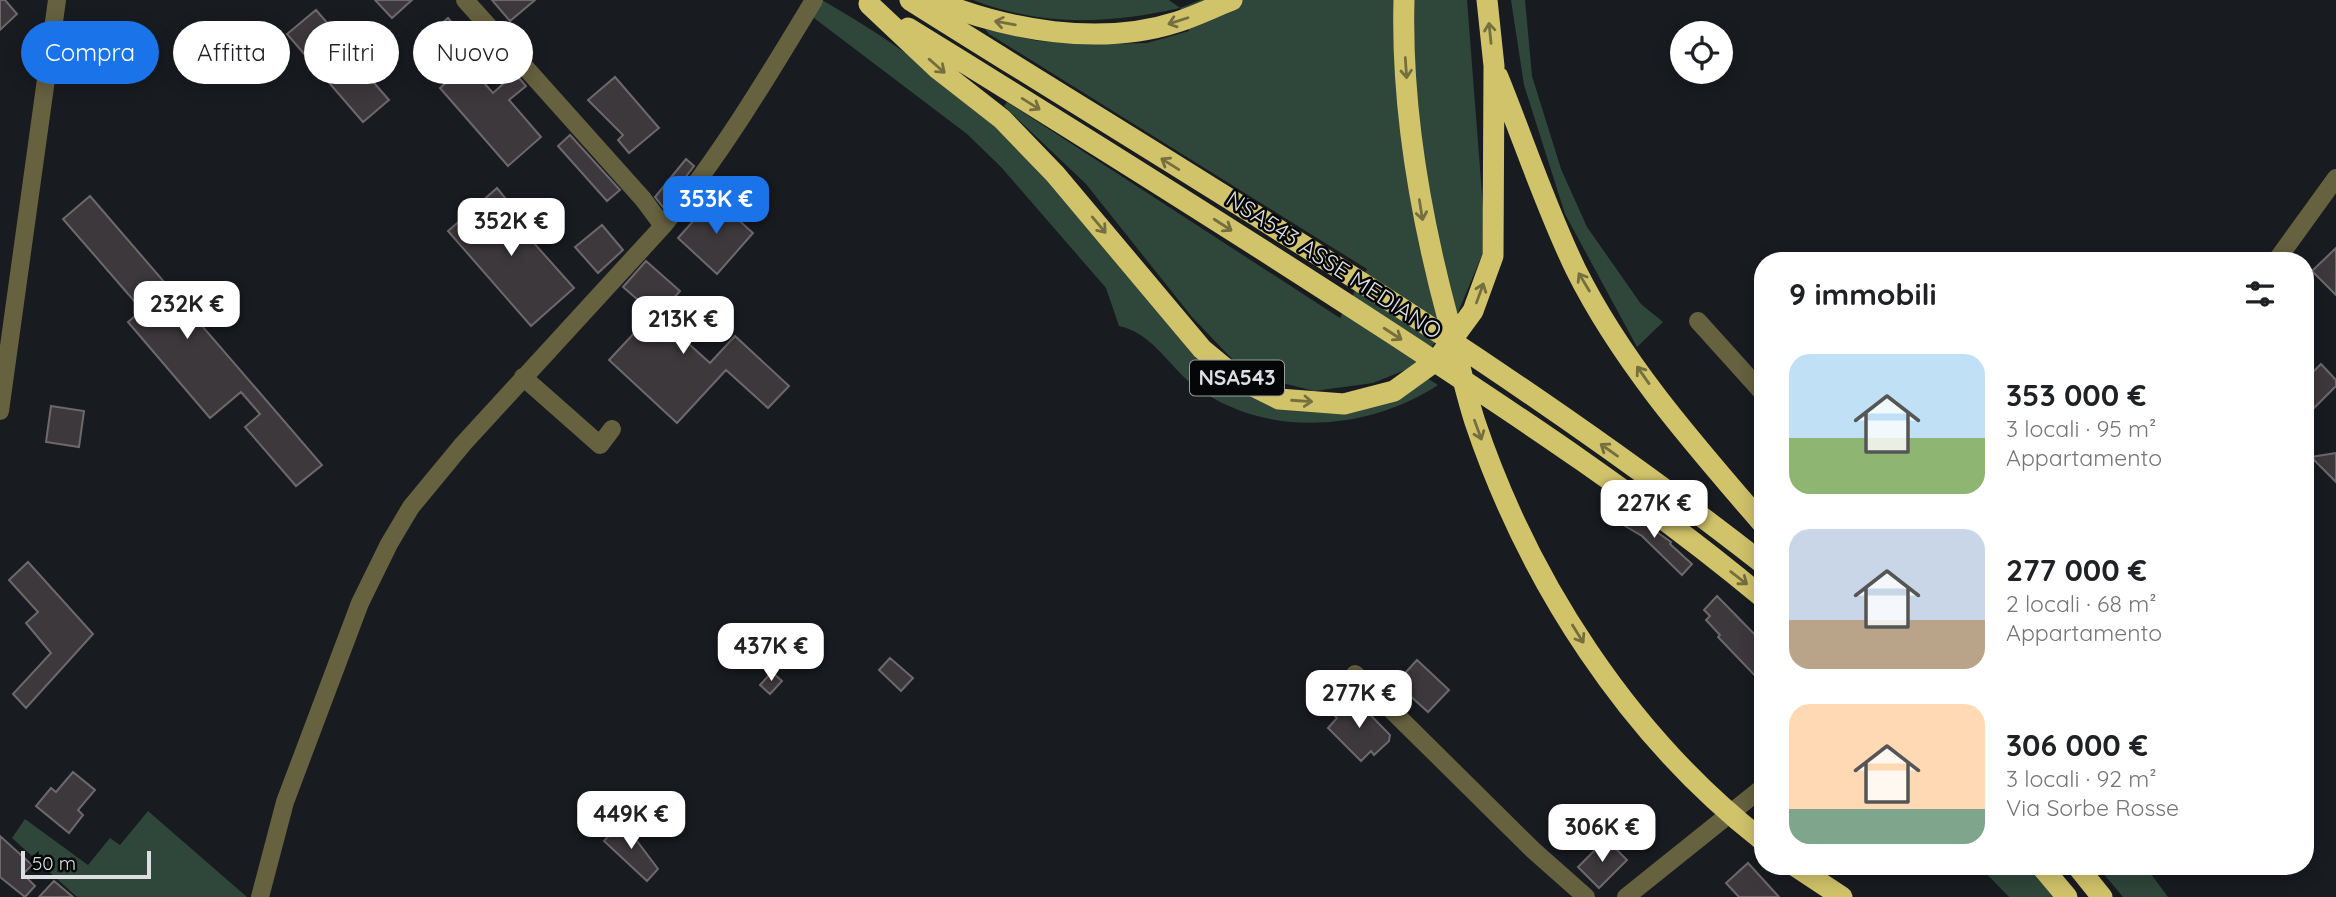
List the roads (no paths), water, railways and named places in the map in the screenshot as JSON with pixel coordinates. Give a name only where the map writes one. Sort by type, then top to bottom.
[{"type":"highway","name":"NSA543 ASSE MEDIANO","points":[[909,0],[1352,279],[1530,395],[1704,517],[1754,557]]},
{"type":"highway","points":[[933,0],[978,18],[1029,27],[1054,31],[1122,33],[1175,23],[1232,0]]},
{"type":"highway","points":[[1404,0],[1411,143],[1423,220],[1475,420],[1501,490],[1542,575],[1584,643],[1618,691],[1673,760],[1754,833]]},
{"type":"highway","points":[[1487,0],[1493,66],[1577,270],[1619,341],[1685,435],[1754,514]]},
{"type":"highway","name":"NSA543 ASSE MEDIANO","points":[[866,2],[1336,297],[1639,502],[1754,591]]},
{"type":"highway","name":"NSA543","points":[[866,2],[938,69],[1002,120],[1055,174],[1202,349],[1237,378],[1279,399],[1344,404],[1394,391],[1437,360],[1473,311],[1493,256],[1493,66]]},
{"type":"highway","points":[[1809,875],[1842,897]]},
{"type":"highway","points":[[2049,875],[2067,897]]},
{"type":"highway","points":[[2084,875],[2102,897]]},
{"type":"street","points":[[0,411],[57,0]]},
{"type":"street","points":[[465,0],[643,199],[663,226]]},
{"type":"street","points":[[260,897],[285,802],[360,603],[411,507],[523,377],[663,226],[704,175],[753,103],[814,0]]},
{"type":"street","points":[[2283,252],[2336,178]]},
{"type":"street","points":[[1698,321],[1754,382]]},
{"type":"street","points":[[523,377],[600,445],[612,429]]},
{"type":"street","points":[[1355,674],[1533,850],[1586,897]]},
{"type":"street","points":[[1626,897],[1754,794]]}]
